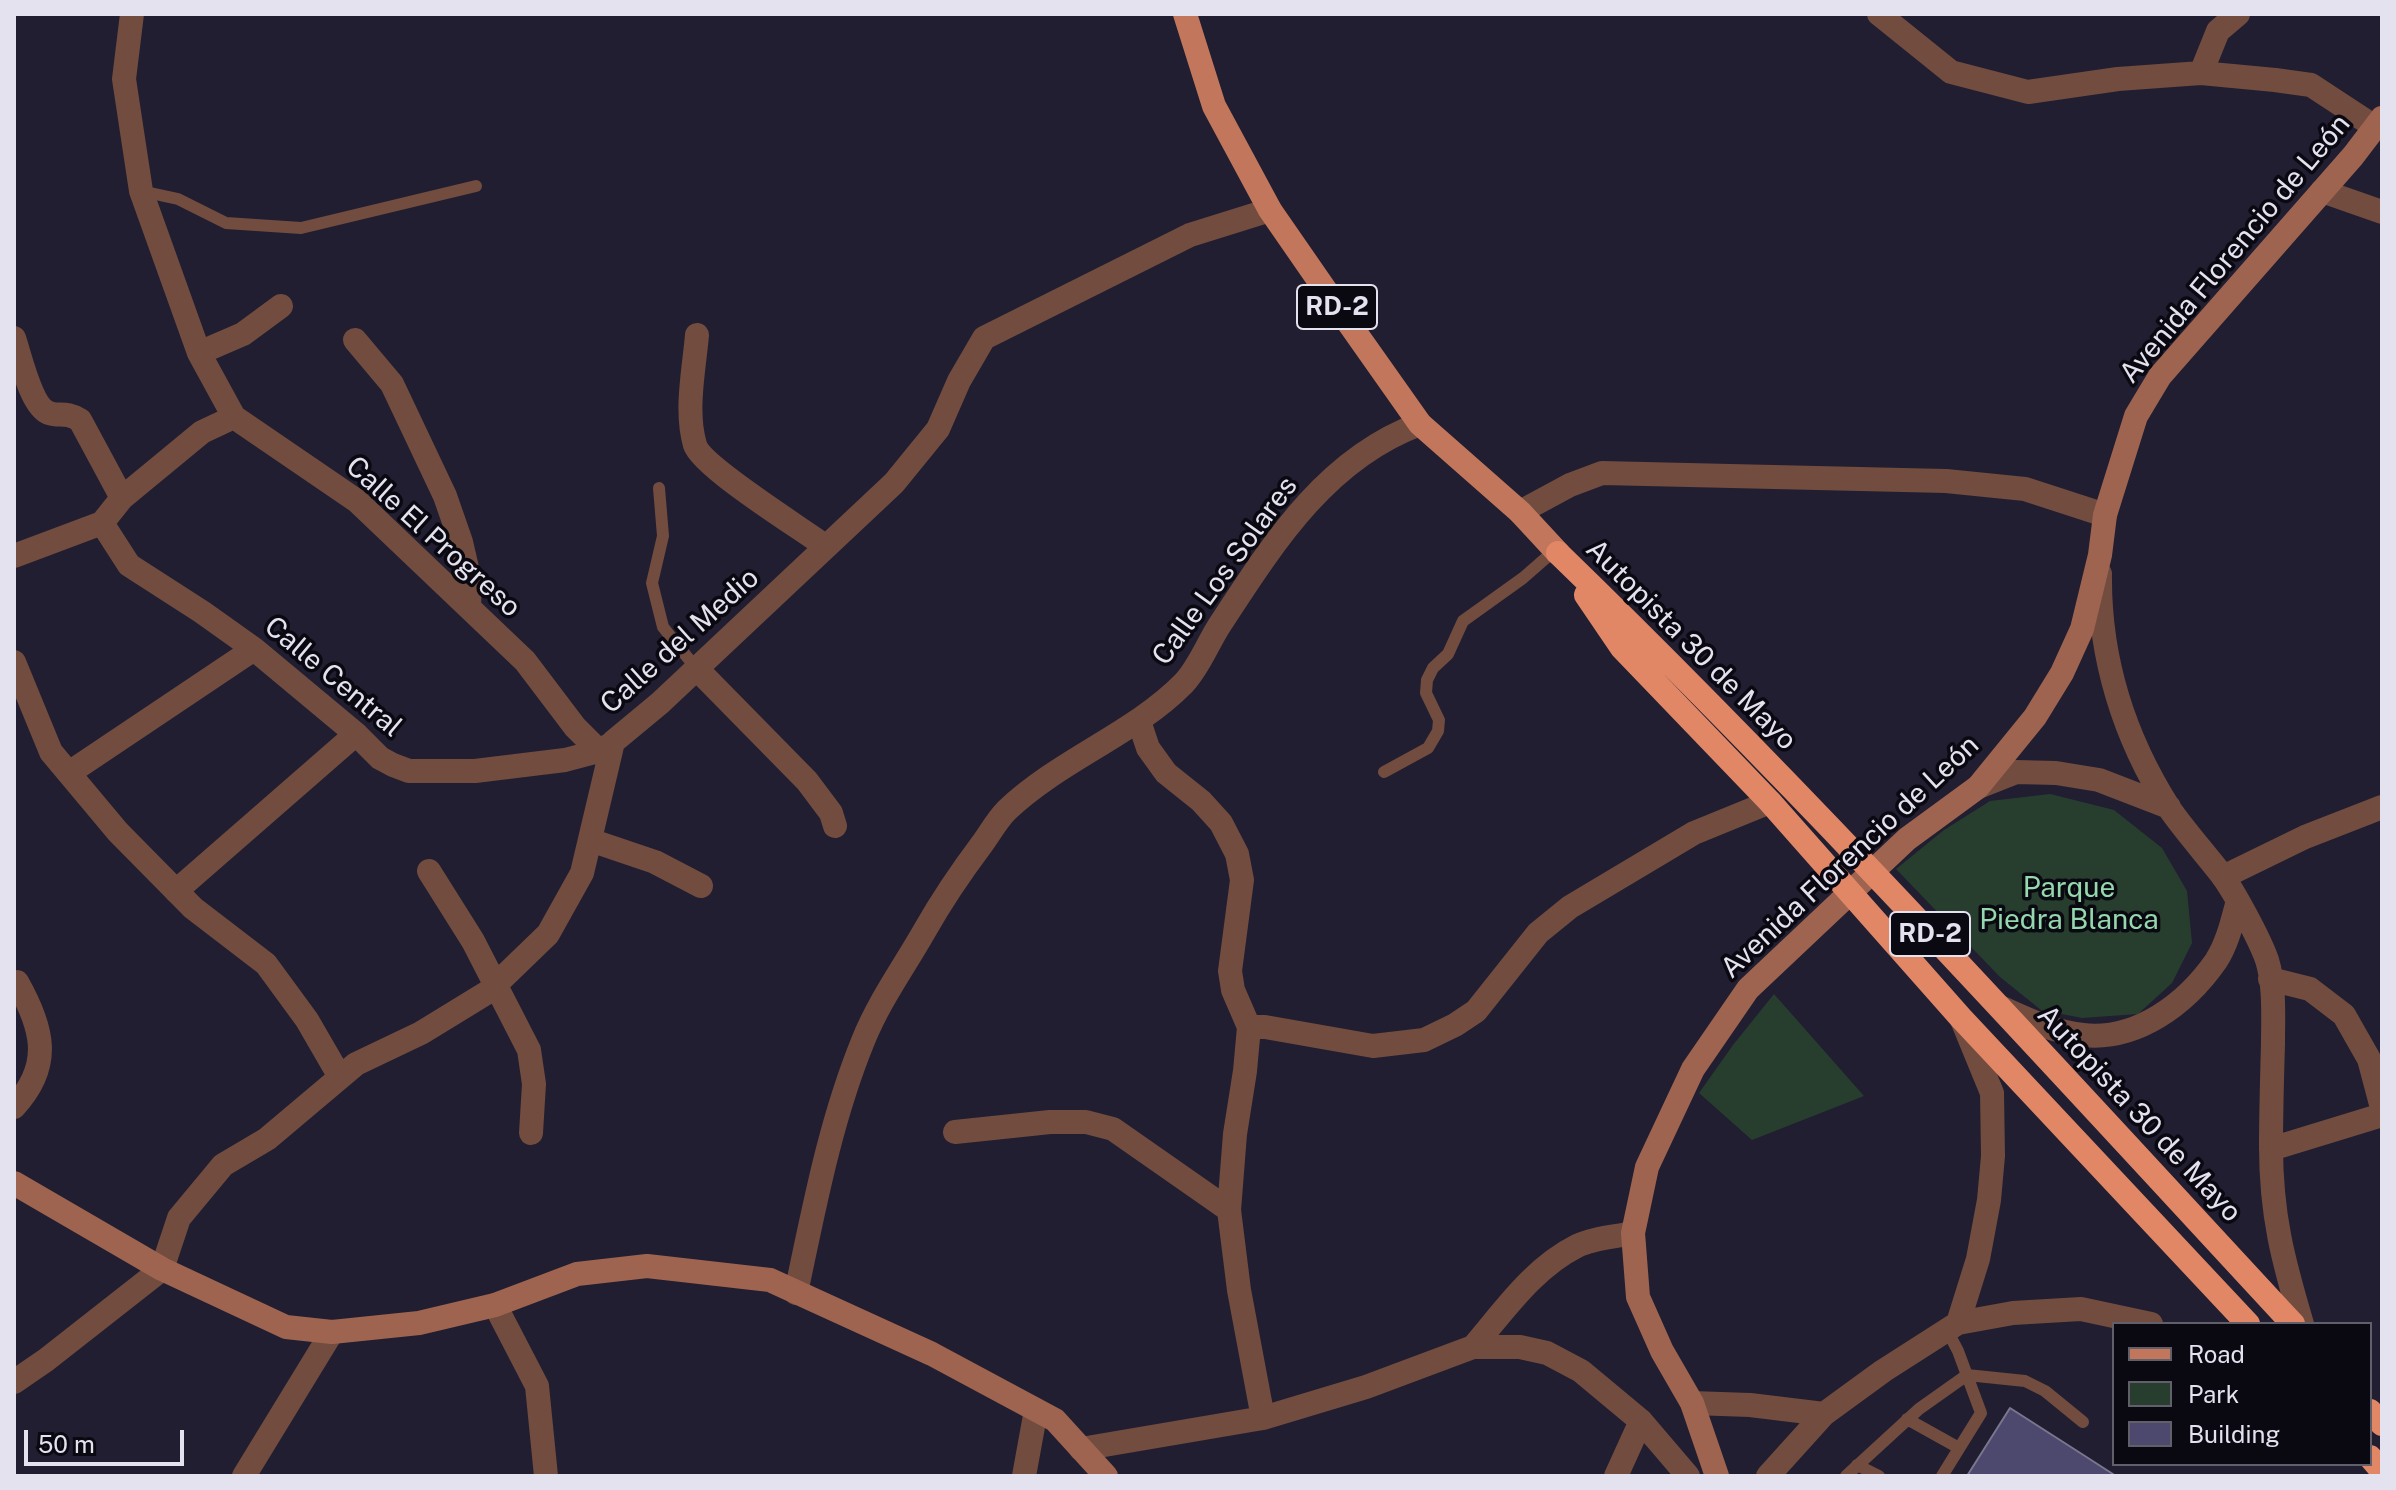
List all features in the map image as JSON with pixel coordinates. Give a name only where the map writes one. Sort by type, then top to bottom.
[{"type":"highway","name":"Autopista 30 de Mayo","points":[[1556,551],[1622,648],[1770,802],[1961,1018],[2246,1322]]},
{"type":"highway","name":"Autopista 30 de Mayo","points":[[1556,551],[1650,642],[2002,1008],[2291,1322]]},
{"type":"main road","name":"RD-2","points":[[1185,14],[1214,106],[1270,210],[1420,424],[1520,512],[1556,551]]},
{"type":"main road","name":"Avenida Florencio de León","points":[[1717,1476],[1692,1403],[1662,1351],[1638,1297],[1633,1233],[1647,1167],[1693,1069],[1748,989],[1907,839],[1978,787],[2035,717],[2062,673],[2082,629],[2100,555],[2105,515],[2136,416],[2160,376],[2378,123]]},
{"type":"main road","points":[[14,1183],[162,1269],[286,1327],[332,1332],[419,1323],[495,1305],[577,1274],[647,1266],[770,1280],[932,1354],[1055,1420],[1106,1476]]},
{"type":"street","name":"Calle El Progreso","points":[[132,14],[124,79],[141,191],[199,353],[234,417],[357,501],[525,661],[575,727],[606,747]]},
{"type":"street","points":[[1879,14],[1951,72],[2028,92],[2118,79],[2201,73],[2311,85],[2378,123]]},
{"type":"street","points":[[2201,73],[2218,31],[2238,14]]},
{"type":"street","points":[[2322,191],[2382,212]]},
{"type":"street","name":"Calle del Medio","points":[[162,1269],[179,1218],[223,1165],[267,1139],[356,1064],[421,1033],[496,985],[548,934],[582,873],[606,747],[660,703],[894,483],[938,429],[959,381],[984,338],[1190,235],[1270,210]]},
{"type":"street","points":[[199,353],[243,334],[281,306]]},
{"type":"street","points":[[697,335],[691,413],[696,448],[756,499],[825,546]]},
{"type":"street","points":[[14,338],[38,405],[49,413],[69,414],[80,420],[122,498]]},
{"type":"street","points":[[355,340],[392,384],[445,496],[470,581],[469,607]]},
{"type":"street","points":[[14,556],[102,523],[122,498],[202,432],[234,417]]},
{"type":"street","name":"Calle Los Solares","points":[[796,1293],[825,1159],[863,1040],[887,991],[945,895],[1004,813],[1071,760],[1139,721],[1185,682],[1217,628],[1300,510],[1331,478],[1364,451],[1420,424]]},
{"type":"street","points":[[1520,512],[1570,485],[1602,473],[1946,481],[2025,489],[2105,515]]},
{"type":"street","name":"Calle Central","points":[[102,523],[129,565],[254,649],[356,734],[380,758],[409,771],[475,771],[565,760],[606,747]]},
{"type":"street","points":[[2100,555],[2100,607],[2106,651],[2121,710],[2139,753],[2169,807],[2223,877],[2267,960],[2273,1000],[2271,1149],[2274,1212],[2280,1252],[2301,1322]]},
{"type":"street","points":[[69,773],[254,649]]},
{"type":"street","points":[[14,662],[51,752],[118,832],[193,908],[266,964],[307,1020],[340,1077]]},
{"type":"street","points":[[696,668],[807,781],[831,813],[835,826]]},
{"type":"street","points":[[1139,721],[1148,748],[1166,773],[1201,801],[1221,823],[1237,854],[1242,880],[1230,971],[1233,990],[1249,1027],[1229,1210],[1239,1290],[1263,1418]]},
{"type":"street","points":[[176,891],[356,734]]},
{"type":"street","points":[[1978,787],[2016,772],[2056,773],[2099,780],[2169,807]]},
{"type":"street","points":[[1249,1027],[1265,1027],[1373,1046],[1424,1040],[1476,1011],[1538,933],[1570,907],[1694,833],[1770,802]]},
{"type":"street","points":[[2223,877],[2305,837],[2382,807]]},
{"type":"street","points":[[590,840],[655,862],[701,886]]},
{"type":"street","points":[[429,871],[473,941],[529,1050],[534,1084],[531,1133]]},
{"type":"street","points":[[2002,1008],[2050,1029],[2086,1036],[2124,1034],[2154,1021],[2185,995],[2216,960],[2237,904]]},
{"type":"street","points":[[2270,979],[2310,989],[2344,1015],[2369,1059],[2382,1108]]},
{"type":"street","points":[[14,1107],[35,1078],[40,1057],[40,1034],[34,1013],[17,982]]},
{"type":"street","points":[[1952,1327],[1978,1259],[1993,1156],[1992,1093],[1961,1018]]},
{"type":"street","points":[[2271,1149],[2382,1115]]},
{"type":"street","points":[[955,1132],[1050,1122],[1086,1122],[1113,1129],[1229,1210]]},
{"type":"street","points":[[1473,1347],[1532,1279],[1559,1257],[1580,1244],[1633,1233]]},
{"type":"street","points":[[14,1382],[162,1269]]},
{"type":"street","points":[[495,1305],[537,1386],[546,1476]]},
{"type":"street","points":[[1768,1476],[1824,1414],[1952,1327],[2013,1313],[2081,1309],[2140,1322]]},
{"type":"street","points":[[244,1476],[332,1332]]},
{"type":"street","points":[[1081,1449],[1263,1418],[1366,1387],[1473,1347],[1520,1347],[1547,1353],[1581,1371],[1641,1421],[1688,1476]]},
{"type":"street","points":[[1692,1403],[1763,1406],[1824,1414]]},
{"type":"street","points":[[1024,1476],[1036,1410]]},
{"type":"street","points":[[1616,1476],[1641,1421]]},
{"type":"lane","points":[[141,191],[178,199],[226,223],[301,228],[476,186]]},
{"type":"lane","points":[[659,488],[663,536],[652,583],[663,627],[696,668]]},
{"type":"lane","points":[[1384,772],[1428,748],[1438,731],[1439,720],[1426,693],[1427,680],[1433,668],[1448,654],[1463,621],[1556,551]]},
{"type":"lane","points":[[1942,1476],[1981,1413],[1952,1327]]},
{"type":"lane","points":[[1846,1476],[1907,1419],[1967,1375],[2025,1381],[2045,1391],[2083,1422]]},
{"type":"lane","points":[[1907,1419],[1959,1448]]},
{"type":"lane","points":[[1857,1465],[1879,1476]]},
{"type":"green space","name":"Parque Piedra Blanca","points":[[2050,794],[2114,810],[2162,848],[2187,891],[2192,943],[2172,983],[2138,1014],[2082,1018],[2041,1010],[2000,977],[1896,869],[1944,830],[1990,801]]},
{"type":"green space","points":[[1774,994],[1864,1096],[1752,1140],[1699,1093]]},
{"type":"building","points":[[2010,1408],[2074,1449],[2116,1476],[1967,1476]]}]
